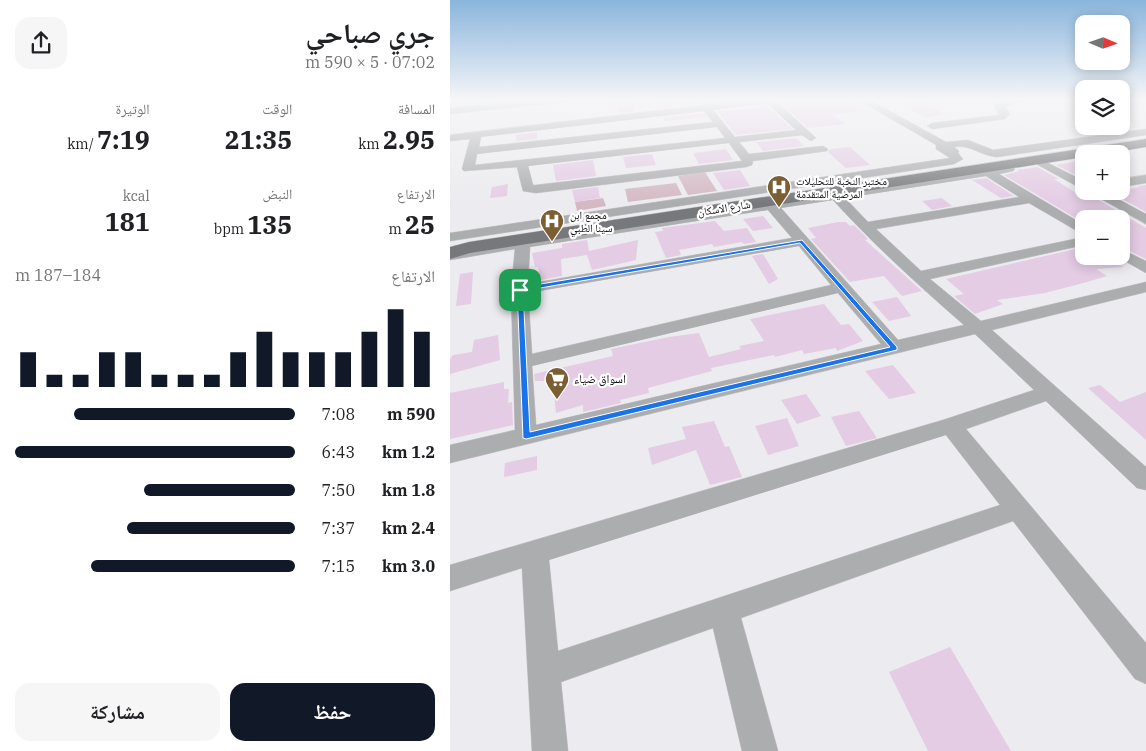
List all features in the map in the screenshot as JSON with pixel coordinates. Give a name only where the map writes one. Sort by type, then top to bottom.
[{"type":"main road","name":"شارع الاسكان","points":[[557,230],[724,211],[987,167],[1110,140],[1146,136]]},
{"type":"main road","name":"شارع الاسكان","points":[[1130,146],[1146,143]]},
{"type":"main road","name":"شارع الاسكان","points":[[450,254],[469,248],[527,238],[557,230],[588,218],[787,188],[1075,156]]},
{"type":"main road","name":"شارع الاسكان","points":[[450,238],[527,238]]},
{"type":"street","points":[[450,138],[479,134]]},
{"type":"street","points":[[472,151],[628,134]]},
{"type":"street","points":[[522,163],[527,188],[536,189],[748,163],[728,134]]},
{"type":"street","points":[[476,135],[468,169],[783,134]]},
{"type":"street","points":[[746,158],[823,149],[806,134]]},
{"type":"street","points":[[925,134],[987,167]]},
{"type":"street","points":[[946,134],[962,143],[987,167],[1031,199],[1075,226]]},
{"type":"street","points":[[787,188],[956,160],[956,157],[940,147],[945,145],[970,144],[987,153],[997,154],[1110,140],[1137,134]]},
{"type":"street","points":[[1130,150],[1146,147]]},
{"type":"street","points":[[526,436],[520,290],[527,238],[724,211],[773,207],[837,197],[987,167],[1042,163],[1075,157]]},
{"type":"street","points":[[1042,163],[1075,181]]},
{"type":"street","points":[[1130,182],[1146,179]]},
{"type":"street","points":[[837,197],[865,227],[918,277],[1051,392],[1146,480]]},
{"type":"street","points":[[865,227],[1031,199]]},
{"type":"street","points":[[1109,200],[1146,220]]},
{"type":"street","points":[[773,207],[895,349]]},
{"type":"street","points":[[450,238],[588,218]]},
{"type":"street","points":[[520,290],[802,241]]},
{"type":"street","points":[[918,277],[1075,243]]},
{"type":"street","points":[[1130,258],[1146,268]]},
{"type":"street","points":[[522,362],[842,287]]},
{"type":"street","points":[[450,454],[895,349],[1146,287]]},
{"type":"street","points":[[450,578],[951,426],[1051,392]]},
{"type":"street","points":[[951,426],[1146,668]]},
{"type":"street","points":[[544,672],[1018,509]]},
{"type":"street","points":[[535,552],[550,751]]},
{"type":"street","points":[[724,610],[760,751]]},
{"type":"shaded area","points":[[705,172],[717,191],[688,195],[678,176]]},
{"type":"shaded area","points":[[676,183],[682,195],[628,202],[625,189]]},
{"type":"shaded area","points":[[603,198],[606,206],[577,211],[575,202]]},
{"type":"building","points":[[537,134],[537,139],[516,141],[516,135]]},
{"type":"building","points":[[796,138],[804,146],[763,151],[757,143],[750,143]]},
{"type":"building","points":[[850,147],[870,165],[846,168],[828,152],[830,149]]},
{"type":"building","points":[[726,149],[733,160],[699,164],[693,153]]},
{"type":"building","points":[[652,154],[656,165],[626,168],[623,157]]},
{"type":"building","points":[[593,160],[596,176],[556,181],[553,165]]},
{"type":"building","points":[[1075,162],[1075,174],[1056,165]]},
{"type":"building","points":[[1037,167],[1059,179],[1054,179],[1075,192],[1075,200],[1099,200],[1116,210],[1075,210],[1075,218],[1004,175],[1019,171],[1017,170]]},
{"type":"building","points":[[740,170],[750,186],[724,190],[713,173]]},
{"type":"building","points":[[986,178],[1014,196],[1001,198],[972,180]]},
{"type":"building","points":[[508,184],[507,196],[490,198],[492,187]]},
{"type":"building","points":[[1146,185],[1146,212],[1124,200],[1130,200],[1130,189],[1140,187],[1138,186]]},
{"type":"building","points":[[598,187],[600,198],[575,202],[572,190]]},
{"type":"building","points":[[942,198],[952,206],[932,210],[922,201]]},
{"type":"building","points":[[763,216],[773,228],[753,231],[743,219]]},
{"type":"building","points":[[1130,219],[1146,228],[1146,259],[1130,251]]},
{"type":"building","points":[[715,221],[724,231],[747,228],[756,242],[744,244],[742,242],[714,247],[712,244],[679,250],[681,255],[666,258],[655,232],[663,231],[662,228]]},
{"type":"building","points":[[846,222],[850,226],[854,225],[868,239],[865,240],[922,291],[902,296],[884,276],[850,282],[811,239],[816,238],[808,228]]},
{"type":"building","points":[[587,240],[589,251],[638,240],[636,260],[592,270],[587,255],[561,259],[562,276],[540,280],[538,267],[535,267],[532,253],[562,248],[562,244]]},
{"type":"building","points":[[1075,249],[1075,265],[1121,265],[1124,267],[1096,269],[1107,276],[1045,293],[997,300],[1003,304],[975,314],[954,296],[964,294],[946,279]]},
{"type":"building","points":[[763,254],[778,279],[769,284],[752,256]]},
{"type":"building","points":[[473,272],[471,304],[456,306],[460,274]]},
{"type":"building","points":[[897,297],[911,316],[889,321],[872,302]]},
{"type":"building","points":[[824,304],[841,325],[849,324],[863,341],[837,351],[836,348],[804,354],[802,350],[775,357],[774,355],[711,368],[712,371],[648,388],[649,393],[620,400],[621,403],[583,412],[583,405],[556,413],[553,381],[535,381],[534,374],[613,356],[611,349],[669,337],[699,333],[709,357],[741,349],[739,346],[764,341],[750,319]]},
{"type":"building","points":[[498,335],[500,360],[450,374],[450,359],[453,355],[472,352],[474,340]]},
{"type":"building","points":[[893,365],[916,393],[889,399],[865,371]]},
{"type":"building","points":[[504,382],[504,389],[509,389],[508,403],[512,402],[513,425],[450,439],[450,393]]},
{"type":"building","points":[[1100,385],[1120,402],[1146,392],[1146,440],[1088,388]]},
{"type":"building","points":[[806,394],[821,416],[797,424],[781,400]]},
{"type":"building","points":[[859,411],[877,438],[846,446],[831,417]]},
{"type":"building","points":[[787,418],[799,446],[768,455],[755,426]]},
{"type":"building","points":[[714,421],[725,447],[729,446],[742,477],[710,485],[696,450],[652,465],[648,448],[686,439],[682,427]]},
{"type":"building","points":[[537,456],[537,470],[504,477],[505,463]]},
{"type":"building","points":[[950,647],[1011,751],[928,751],[889,672]]},
{"type":"place","name":"مختبر النخبة للتحليلات المرضية المتقدمة","points":[[779,208]]},
{"type":"place","name":"مجمع ابن سينا الطبي","points":[[552,242]]},
{"type":"place","name":"اسواق ضياء","points":[[557,400]]},
{"type":"route","points":[[802,241],[895,349],[526,436],[520,290],[802,241]]}]
